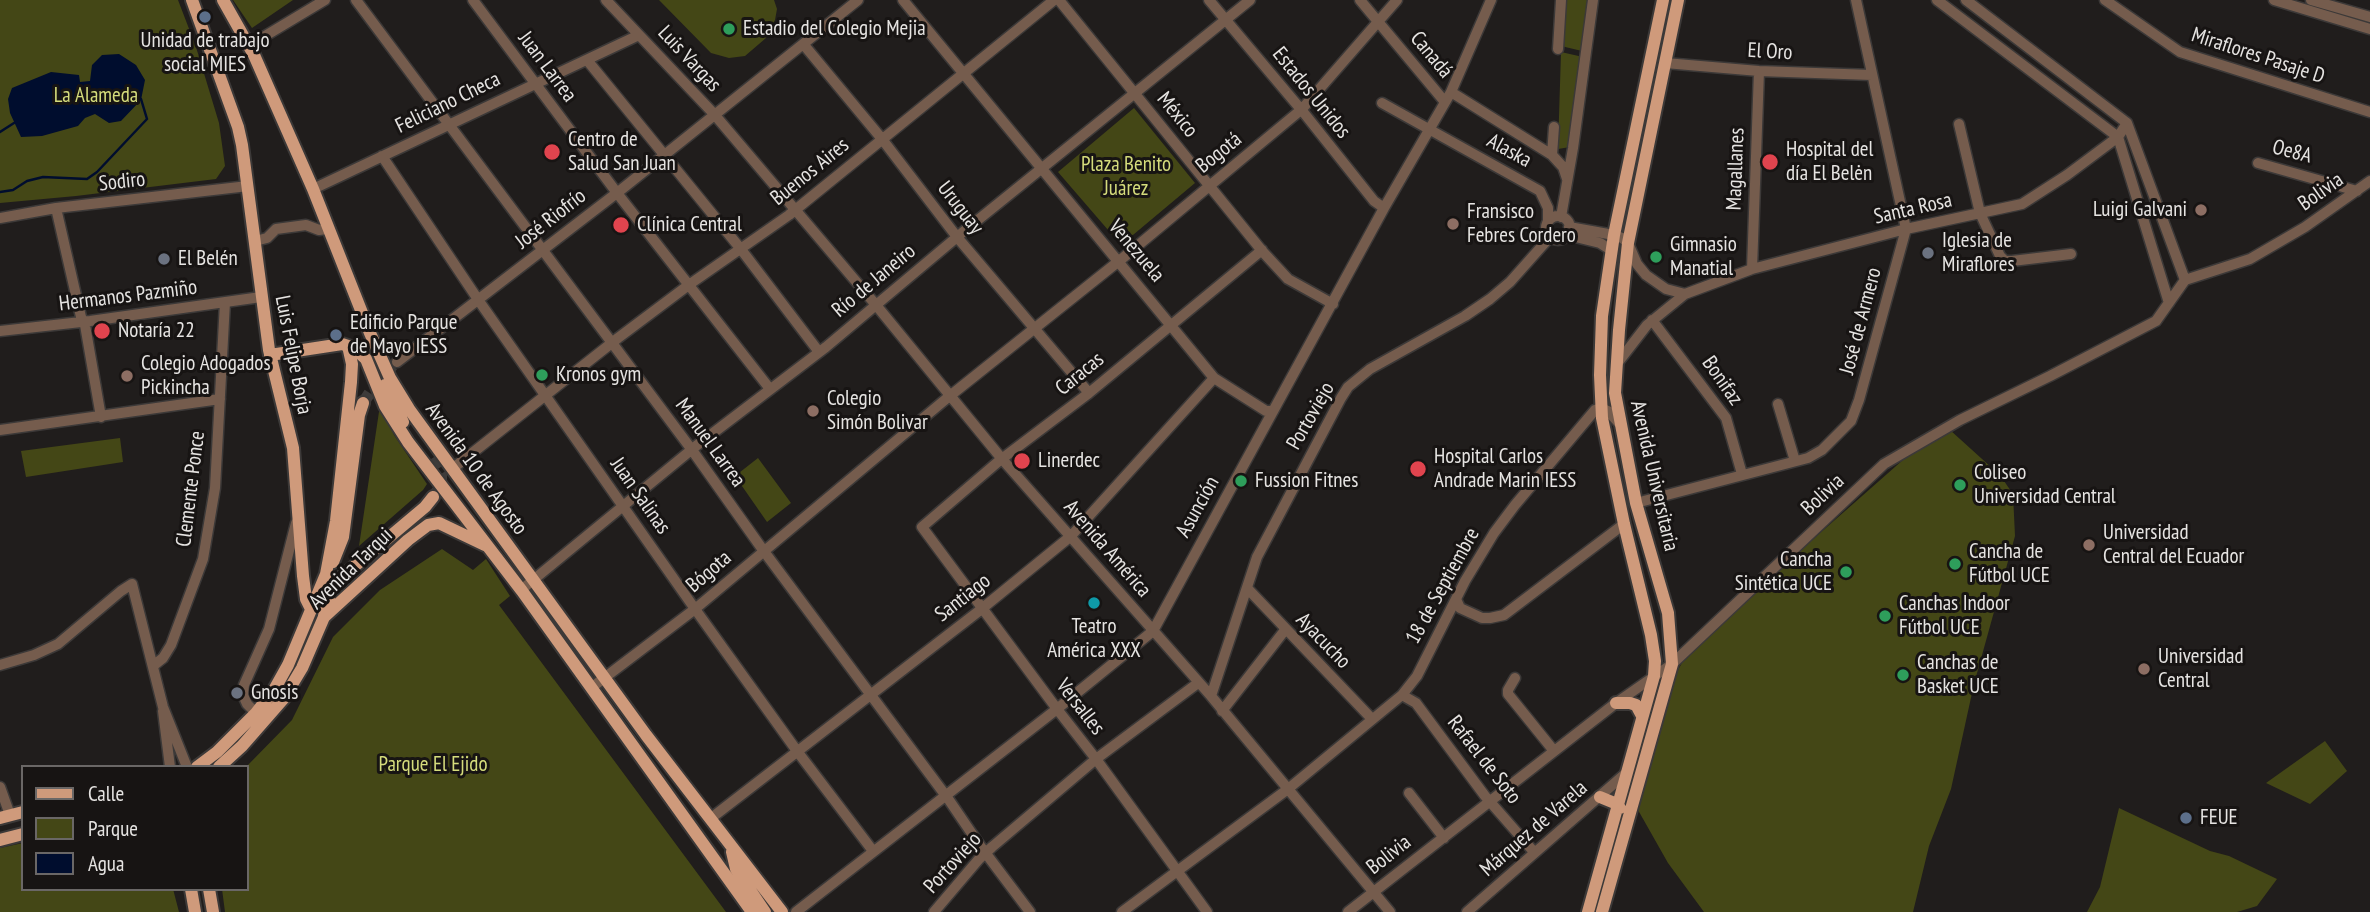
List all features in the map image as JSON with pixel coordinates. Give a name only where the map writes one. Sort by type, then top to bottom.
[{"type":"main road","name":"Luis Felipe Borja","points":[[192,0],[238,127],[270,355],[293,448],[298,516]]},
{"type":"main road","name":"Avenida 10 de Agosto","points":[[223,0],[250,45],[313,189],[370,333],[390,378],[409,410],[710,819],[782,912]]},
{"type":"main road","name":"Avenida Universitaria","points":[[1588,912],[1656,661],[1623,524],[1601,408],[1602,316],[1611,250],[1662,0]]},
{"type":"main road","name":"Avenida Universitaria","points":[[1602,912],[1672,664],[1668,613],[1636,503],[1615,393],[1628,243],[1678,0]]},
{"type":"main road","points":[[370,333],[368,348],[376,369],[403,422],[431,458]]},
{"type":"main road","points":[[270,355],[342,344],[348,346]]},
{"type":"main road","name":"Avenida 10 de Agosto","points":[[348,346],[360,352],[366,359],[385,406],[408,442],[521,590],[752,912]]},
{"type":"main road","name":"Avenida Tarqui","points":[[200,765],[217,752],[256,713],[274,690],[288,665],[326,574],[336,521],[351,382],[352,364],[348,346]]},
{"type":"main road","points":[[326,574],[344,537],[359,415],[363,403]]},
{"type":"main road","points":[[312,609],[324,617],[330,593],[343,576],[425,507],[433,497]]},
{"type":"main road","name":"Avenida Tarqui","points":[[298,516],[306,599],[312,609]]},
{"type":"main road","name":"Avenida Tarqui","points":[[221,765],[242,746],[284,698],[302,668],[324,617],[428,524],[448,526],[489,547]]},
{"type":"main road","points":[[1616,704],[1630,702],[1636,705],[1642,716]]},
{"type":"main road","points":[[233,765],[242,746]]},
{"type":"main road","points":[[1600,797],[1617,804],[1628,816]]},
{"type":"main road","points":[[0,840],[21,835]]},
{"type":"main road","points":[[711,856],[730,844],[736,869],[765,912]]},
{"type":"main road","points":[[191,891],[195,912]]},
{"type":"main road","points":[[209,891],[213,912]]},
{"type":"street","points":[[250,45],[325,0]]},
{"type":"street","name":"Manuel Larrea","points":[[356,0],[692,450],[1030,912]]},
{"type":"street","name":"Juan Larrea","points":[[473,0],[617,193],[770,389]]},
{"type":"street","name":"Luis Vargas","points":[[606,0],[714,114]]},
{"type":"street","name":"José Riofrío","points":[[397,362],[617,193],[858,0]]},
{"type":"street","name":"Venezuela","points":[[903,0],[1214,378],[1266,411],[1273,411]]},
{"type":"street","name":"Buenos Aires","points":[[452,469],[690,284],[795,210],[1056,0]]},
{"type":"street","name":"México","points":[[1056,0],[1288,279],[1333,304]]},
{"type":"street","name":"Estados Unidos","points":[[1209,0],[1374,201],[1384,208]]},
{"type":"street","name":"Río de Janeiro","points":[[521,590],[692,450],[819,352],[1250,0]]},
{"type":"street","name":"Canadá","points":[[1360,0],[1445,102]]},
{"type":"street","name":"Bogotá","points":[[950,396],[1302,110],[1397,0]]},
{"type":"street","name":"Asunción","points":[[796,912],[1153,631],[1384,208],[1451,92],[1491,0]]},
{"type":"street","points":[[1558,49],[1561,0]]},
{"type":"street","points":[[1561,217],[1593,0]]},
{"type":"street","name":"José de Armero","points":[[1636,503],[1795,461],[1822,450],[1851,421],[1906,229],[1856,0]]},
{"type":"street","points":[[1937,0],[2118,137],[2169,303]]},
{"type":"street","points":[[1966,0],[2127,123],[2185,280]]},
{"type":"street","name":"Miraflores Pasaje D","points":[[2105,0],[2180,52],[2370,112]]},
{"type":"street","points":[[2274,0],[2370,29]]},
{"type":"street","points":[[2311,0],[2370,17]]},
{"type":"street","name":"Feliciano Checa","points":[[313,189],[639,34]]},
{"type":"street","name":"Uruguay","points":[[804,45],[882,139],[957,237],[1089,393]]},
{"type":"street","points":[[587,60],[740,248],[819,352]]},
{"type":"street","name":"El Oro","points":[[1665,63],[1759,71],[1872,75]]},
{"type":"street","name":"Magallanes","points":[[1752,269],[1759,71]]},
{"type":"street","name":"Canadá","points":[[1451,92],[1552,155],[1563,167],[1568,183]]},
{"type":"street","name":"Alaska","points":[[1382,103],[1540,191],[1548,208],[1548,222]]},
{"type":"street","name":"Avenida América","points":[[714,114],[1002,459],[1211,696],[1390,912]]},
{"type":"street","name":"Santa Rosa","points":[[1616,366],[1652,320],[1685,294],[1752,269],[1906,229],[2022,204],[2118,137],[2127,123]]},
{"type":"street","points":[[1959,124],[1980,213],[2000,256],[2005,261],[2071,254]]},
{"type":"street","points":[[1554,127],[1552,155],[1573,148]]},
{"type":"street","name":"Juan Salinas","points":[[382,156],[479,301],[693,607],[873,851]]},
{"type":"street","name":"Oe8A","points":[[2258,163],[2357,191]]},
{"type":"street","name":"Bolivia","points":[[1348,912],[1489,801],[1672,664],[1884,464],[1960,420],[2156,321],[2185,280],[2250,260],[2305,227],[2370,181]]},
{"type":"street","name":"Sodiro","points":[[0,218],[56,208],[248,186]]},
{"type":"street","points":[[56,208],[84,322],[100,417]]},
{"type":"street","points":[[1568,231],[1567,221],[1561,217],[1548,222],[1546,230],[1550,237],[1557,240],[1568,231],[1614,235],[1628,243],[1637,264],[1646,275],[1666,289],[1685,294]]},
{"type":"street","points":[[254,241],[267,238],[276,229],[306,225],[319,230],[327,229]]},
{"type":"street","points":[[1568,231],[1611,250]]},
{"type":"street","name":"Portoviejo","points":[[1211,696],[1257,557],[1348,387],[1370,369],[1490,299],[1510,282],[1550,237]]},
{"type":"street","name":"Caracas","points":[[922,527],[1002,459],[1089,393],[1262,250]]},
{"type":"street","name":"Hermanos Pazmiño","points":[[0,331],[261,297]]},
{"type":"street","name":"Clemente Ponce","points":[[152,666],[163,658],[171,645],[203,559],[215,488],[225,302]]},
{"type":"street","name":"Bonifaz","points":[[1652,320],[1727,418],[1742,474]]},
{"type":"street","name":"Santiago","points":[[710,819],[873,695],[1071,536],[1214,378]]},
{"type":"street","name":"Bógota","points":[[591,688],[950,396]]},
{"type":"street","points":[[0,430],[220,399]]},
{"type":"street","points":[[1778,404],[1795,461]]},
{"type":"street","points":[[1601,408],[1615,417],[1621,426]]},
{"type":"street","name":"18 de Septiembre","points":[[1177,872],[1288,789],[1402,695],[1417,676],[1456,599],[1494,533],[1595,411],[1601,408]]},
{"type":"street","name":"Luis Felipe Borja","points":[[256,713],[243,695],[244,685],[269,629],[298,516]]},
{"type":"street","points":[[1456,599],[1460,608],[1482,618],[1504,615],[1623,524]]},
{"type":"street","name":"Versalles","points":[[922,527],[1207,912]]},
{"type":"street","points":[[0,665],[34,655],[58,644],[132,584],[163,707],[186,765]]},
{"type":"street","name":"Ayacucho","points":[[1247,588],[1372,719]]},
{"type":"street","points":[[1222,711],[1285,630]]},
{"type":"street","points":[[1514,678],[1508,694],[1555,751]]},
{"type":"street","name":"Portoviejo","points":[[934,912],[985,853],[1096,759],[1198,683]]},
{"type":"street","name":"Rafael de Soto","points":[[1402,695],[1416,702],[1489,801],[1534,852]]},
{"type":"street","points":[[163,707],[170,765]]},
{"type":"street","name":"Márquez de Varela","points":[[1467,912],[1625,775]]},
{"type":"street","points":[[0,787],[11,815]]},
{"type":"street","points":[[1409,793],[1444,838]]},
{"type":"street","points":[[1122,912],[1177,872]]},
{"type":"green space","name":"La Alameda","points":[[0,0],[178,0],[196,47],[219,123],[225,166],[216,179],[0,203]]},
{"type":"green space","points":[[233,0],[293,0],[252,28]]},
{"type":"green space","name":"Estadio del Colegio Mejia","points":[[659,0],[774,0],[777,9],[766,38],[745,56],[729,58],[711,53]]},
{"type":"green space","points":[[1567,0],[1589,0],[1582,51],[1561,46]]},
{"type":"green space","points":[[1561,52],[1583,57],[1570,147],[1558,149]]},
{"type":"green space","name":"Plaza Benito Juárez","points":[[1134,108],[1195,183],[1121,245],[1058,172]]},
{"type":"green space","points":[[380,405],[394,435],[427,484],[359,546]]},
{"type":"green space","points":[[1950,430],[1995,468],[2013,494],[2015,536],[1974,684],[1951,789],[1929,846],[1913,912],[1704,912],[1668,863],[1638,810],[1675,676],[1685,657],[1752,593],[1904,459],[1927,441]]},
{"type":"green space","points":[[120,438],[123,462],[26,477],[21,451]]},
{"type":"green space","points":[[758,458],[791,503],[767,522],[735,476]]},
{"type":"green space","name":"Parque El Ejido","points":[[442,549],[473,570],[486,559],[510,596],[499,605],[726,912],[225,912],[222,891],[248,891],[248,765],[292,720],[333,637],[380,590]]},
{"type":"green space","points":[[2325,741],[2347,771],[2310,804],[2266,783]]},
{"type":"green space","points":[[2119,808],[2277,879],[2257,906],[2237,912],[2087,912],[2100,887]]},
{"type":"green space","points":[[21,843],[21,891],[174,891],[179,912],[0,912],[0,848]]},
{"type":"water","points":[[119,54],[136,65],[145,80],[141,100],[121,121],[109,123],[95,114],[85,118],[78,126],[42,136],[21,137],[10,113],[8,99],[12,88],[51,72],[79,75],[80,82],[90,81],[92,65],[102,55]]},
{"type":"waterway","points":[[0,192],[13,190],[27,181],[43,177],[87,179],[97,172],[147,119],[141,99]]},
{"type":"waterway","points":[[0,132],[14,123]]},
{"type":"tunnel","points":[[363,403],[377,382],[394,364]]},
{"type":"tunnel","points":[[431,459],[441,475],[441,486],[433,497]]},
{"type":"place","name":"Unidad de trabajo social MIES","points":[[205,17]]},
{"type":"place","name":"Estadio del Colegio Mejia","points":[[729,29]]},
{"type":"place","name":"Centro de Salud San Juan","points":[[552,152]]},
{"type":"place","name":"Hospital del día El Belėn","points":[[1770,162]]},
{"type":"place","name":"Luigi Galvani","points":[[2201,210]]},
{"type":"place","name":"Fransisco Febres Cordero","points":[[1453,224]]},
{"type":"place","name":"Clínica Central","points":[[621,225]]},
{"type":"place","name":"Iglesia de Miraflores","points":[[1928,253]]},
{"type":"place","name":"Gimnasio Manatial","points":[[1656,257]]},
{"type":"place","name":"El Belén","points":[[164,259]]},
{"type":"place","name":"Notaría 22","points":[[102,331]]},
{"type":"place","name":"Edificio Parque de Mayo IESS","points":[[336,335]]},
{"type":"place","name":"Kronos gym","points":[[542,375]]},
{"type":"place","name":"Colegio Adogados Pickincha","points":[[127,376]]},
{"type":"place","name":"Colegio Simón Bolivar","points":[[813,411]]},
{"type":"place","name":"Linerdec","points":[[1022,461]]},
{"type":"place","name":"Hospital Carlos Andrade Marin IESS","points":[[1418,469]]},
{"type":"place","name":"Fussion Fitnes","points":[[1241,481]]},
{"type":"place","name":"Coliseo Universidad Central","points":[[1960,485]]},
{"type":"place","name":"Universidad Central del Ecuador","points":[[2089,545]]},
{"type":"place","name":"Cancha de Fútbol UCE","points":[[1955,564]]},
{"type":"place","name":"Cancha Sintética UCE","points":[[1846,572]]},
{"type":"place","name":"Teatro América XXX","points":[[1094,603]]},
{"type":"place","name":"Canchas Indoor Fútbol UCE","points":[[1885,616]]},
{"type":"place","name":"Universidad Central","points":[[2144,669]]},
{"type":"place","name":"Canchas de Basket UCE","points":[[1903,675]]},
{"type":"place","name":"Gnosis","points":[[237,693]]},
{"type":"place","name":"FEUE","points":[[2186,818]]}]
